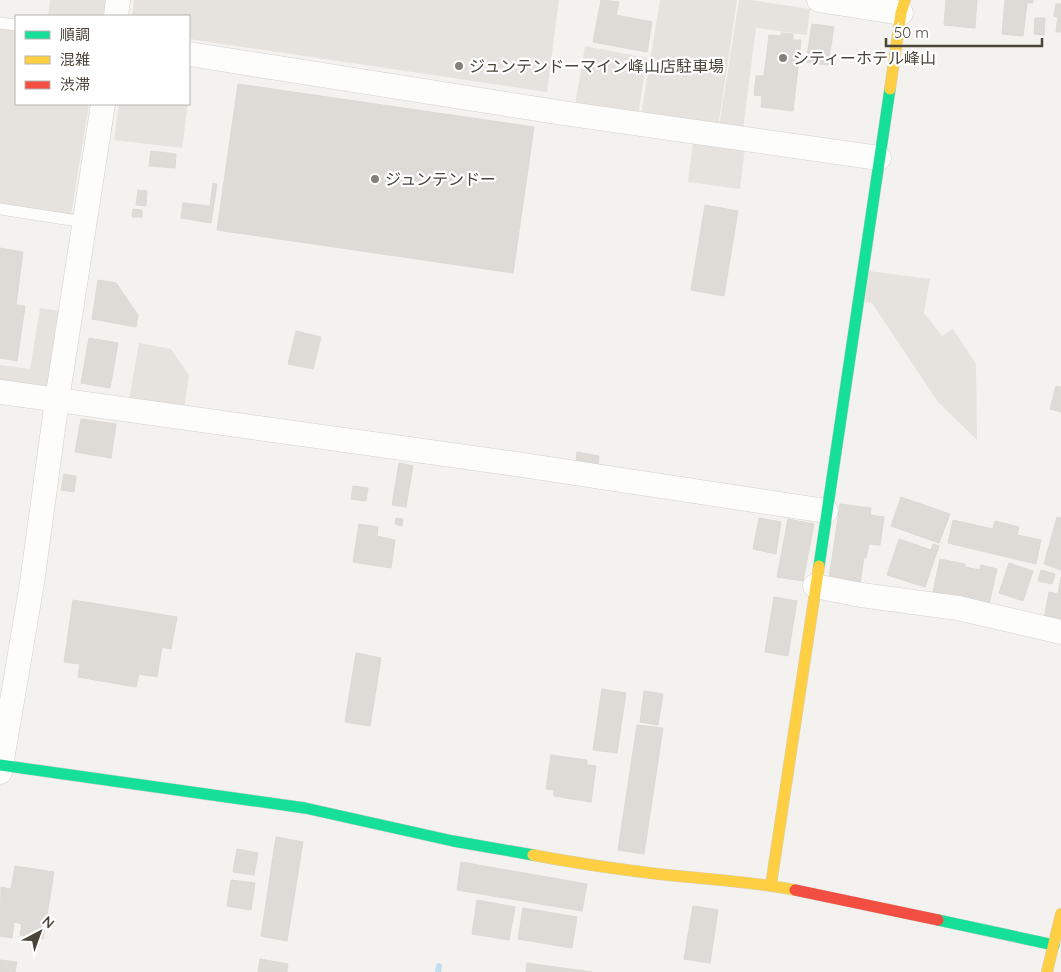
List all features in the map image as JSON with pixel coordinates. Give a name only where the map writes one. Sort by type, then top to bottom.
[{"type":"street","points":[[116,15],[118,0]]},
{"type":"street","points":[[771,885],[903,7],[819,0]]},
{"type":"street","points":[[190,54],[563,113],[879,158]]},
{"type":"street","points":[[102,105],[57,400],[32,583],[0,767],[305,808],[453,841],[600,867],[771,885],[1054,945]]},
{"type":"street","points":[[0,392],[510,463],[826,511]]},
{"type":"street","points":[[815,586],[861,596],[958,608],[1061,632]]},
{"type":"street","points":[[1047,972],[1061,914]]},
{"type":"lane","points":[[0,23],[15,25]]},
{"type":"lane","points":[[0,209],[84,222]]},
{"type":"shaded area","points":[[50,0],[108,0],[105,15],[48,15]]},
{"type":"shaded area","name":"ジュンテンドーマイン峰山店駐車場","points":[[134,0],[559,0],[547,92],[190,39],[190,15],[132,15]]},
{"type":"shaded area","points":[[660,0],[737,0],[718,128],[641,115]]},
{"type":"shaded area","points":[[739,0],[810,9],[807,35],[756,28],[743,130],[719,127]]},
{"type":"shaded area","points":[[0,28],[15,31],[15,105],[89,105],[71,216],[0,205]]},
{"type":"shaded area","points":[[585,46],[647,58],[638,116],[575,105]]},
{"type":"shaded area","points":[[119,105],[188,105],[182,148],[114,140]]},
{"type":"shaded area","points":[[693,141],[745,148],[740,189],[688,182]]},
{"type":"shaded area","points":[[869,271],[930,279],[924,313],[942,336],[953,329],[976,364],[977,440],[938,402],[872,303],[865,302]]},
{"type":"shaded area","points":[[40,308],[61,311],[47,393],[0,387],[0,365],[30,369]]},
{"type":"shaded area","points":[[139,343],[171,349],[189,375],[184,409],[129,400]]},
{"type":"building","points":[[601,0],[619,2],[616,15],[652,22],[647,52],[593,42]]},
{"type":"building","points":[[946,0],[977,0],[975,28],[944,25]]},
{"type":"building","points":[[1005,0],[1033,0],[1033,3],[1027,3],[1023,36],[1002,34]]},
{"type":"building","points":[[1056,4],[1061,4],[1061,32],[1056,32],[1058,17],[1054,16]]},
{"type":"building","points":[[1035,18],[1045,18],[1044,35],[1034,34]]},
{"type":"building","points":[[812,24],[834,27],[828,65],[806,62]]},
{"type":"building","name":"シティーホテル峰山","points":[[781,33],[793,34],[793,40],[801,40],[793,111],[761,107],[762,96],[754,95],[756,76],[764,76],[769,35],[781,36]]},
{"type":"building","name":"ジュンテンドー","points":[[238,84],[534,127],[513,273],[217,230]]},
{"type":"building","points":[[151,151],[176,154],[175,168],[149,166]]},
{"type":"building","points":[[213,183],[217,184],[211,223],[181,218],[183,203],[210,206]]},
{"type":"building","points":[[138,190],[147,191],[146,206],[136,205]]},
{"type":"building","points":[[705,205],[738,211],[724,296],[691,290]]},
{"type":"building","points":[[133,209],[142,210],[142,217],[132,217]]},
{"type":"building","points":[[0,248],[23,252],[16,305],[25,306],[17,361],[0,358]]},
{"type":"building","points":[[98,280],[116,283],[138,315],[136,327],[92,319]]},
{"type":"building","points":[[296,331],[321,337],[313,369],[288,364]]},
{"type":"building","points":[[89,338],[118,343],[110,388],[81,383]]},
{"type":"building","points":[[1056,386],[1061,387],[1061,412],[1050,409]]},
{"type":"building","points":[[81,419],[116,424],[111,458],[75,452]]},
{"type":"building","points":[[577,452],[599,456],[598,466],[576,462]]},
{"type":"building","points":[[399,463],[413,466],[406,507],[392,505]]},
{"type":"building","points":[[64,474],[76,476],[74,492],[61,490]]},
{"type":"building","points":[[353,486],[368,488],[366,501],[351,499]]},
{"type":"building","points":[[901,497],[950,514],[939,543],[891,526]]},
{"type":"building","points":[[840,504],[871,508],[870,515],[884,517],[880,545],[869,544],[866,558],[864,557],[860,584],[829,579]]},
{"type":"building","points":[[1057,517],[1061,518],[1061,570],[1044,564]]},
{"type":"building","points":[[396,518],[403,519],[402,526],[395,524]]},
{"type":"building","points":[[759,518],[781,522],[776,554],[753,549]]},
{"type":"building","points":[[788,519],[814,524],[803,581],[777,577]]},
{"type":"building","points":[[953,520],[993,529],[995,521],[1019,527],[1017,535],[1041,540],[1036,564],[948,543]]},
{"type":"building","points":[[359,524],[378,527],[377,536],[395,540],[391,568],[353,562]]},
{"type":"building","points":[[899,539],[931,550],[933,544],[939,546],[925,587],[887,575]]},
{"type":"building","points":[[940,559],[965,564],[965,567],[980,570],[981,565],[997,569],[989,604],[933,592]]},
{"type":"building","points":[[1009,563],[1033,571],[1023,601],[999,593]]},
{"type":"building","points":[[1041,570],[1055,574],[1052,584],[1038,581]]},
{"type":"building","points":[[1061,577],[1061,623],[1044,619],[1049,592],[1058,594]]},
{"type":"building","points":[[774,597],[797,601],[788,656],[765,652]]},
{"type":"building","points":[[73,600],[177,617],[171,649],[162,647],[157,677],[139,674],[136,687],[78,677],[80,664],[64,662]]},
{"type":"building","points":[[356,653],[381,658],[370,726],[345,722]]},
{"type":"building","points":[[602,689],[626,693],[617,753],[593,750]]},
{"type":"building","points":[[644,691],[663,694],[658,725],[640,722]]},
{"type":"building","points":[[637,725],[663,728],[644,854],[618,850]]},
{"type":"building","points":[[551,755],[587,760],[587,765],[596,766],[591,802],[554,796],[554,790],[546,789]]},
{"type":"building","points":[[276,837],[303,842],[287,941],[261,936]]},
{"type":"building","points":[[237,849],[258,853],[254,875],[233,872]]},
{"type":"building","points":[[461,862],[587,884],[582,911],[457,890]]},
{"type":"building","points":[[15,866],[54,872],[43,939],[20,935],[22,924],[14,922],[12,938],[0,936],[1,887],[11,889]]},
{"type":"building","points":[[231,880],[255,883],[251,910],[227,906]]},
{"type":"building","points":[[477,900],[515,907],[509,940],[472,934]]},
{"type":"building","points":[[693,906],[718,910],[710,963],[684,959]]},
{"type":"building","points":[[523,908],[577,917],[572,948],[518,939]]},
{"type":"building","points":[[260,959],[288,964],[287,972],[258,972]]},
{"type":"building","points":[[0,960],[17,962],[15,972],[0,972]]},
{"type":"building","points":[[527,963],[592,972],[526,972]]},
{"type":"waterway","points":[[438,972],[439,966]]},
{"type":"traffic: fast","points":[[819,566],[890,89]]},
{"type":"traffic: fast","points":[[0,765],[305,808],[453,841],[533,855]]},
{"type":"traffic: fast","points":[[938,920],[1054,945]]},
{"type":"traffic: slow","points":[[890,89],[901,13],[905,0]]},
{"type":"traffic: slow","points":[[771,885],[819,566]]},
{"type":"traffic: slow","points":[[533,855],[627,870],[744,882],[795,890]]},
{"type":"traffic: slow","points":[[1047,972],[1061,914]]},
{"type":"traffic: jam","points":[[795,890],[938,920]]},
{"type":"place","name":"シティーホテル峰山","points":[[783,58]]},
{"type":"place","name":"ジュンテンドーマイン峰山店駐車場","points":[[459,66]]},
{"type":"place","name":"ジュンテンドー","points":[[375,179]]}]
